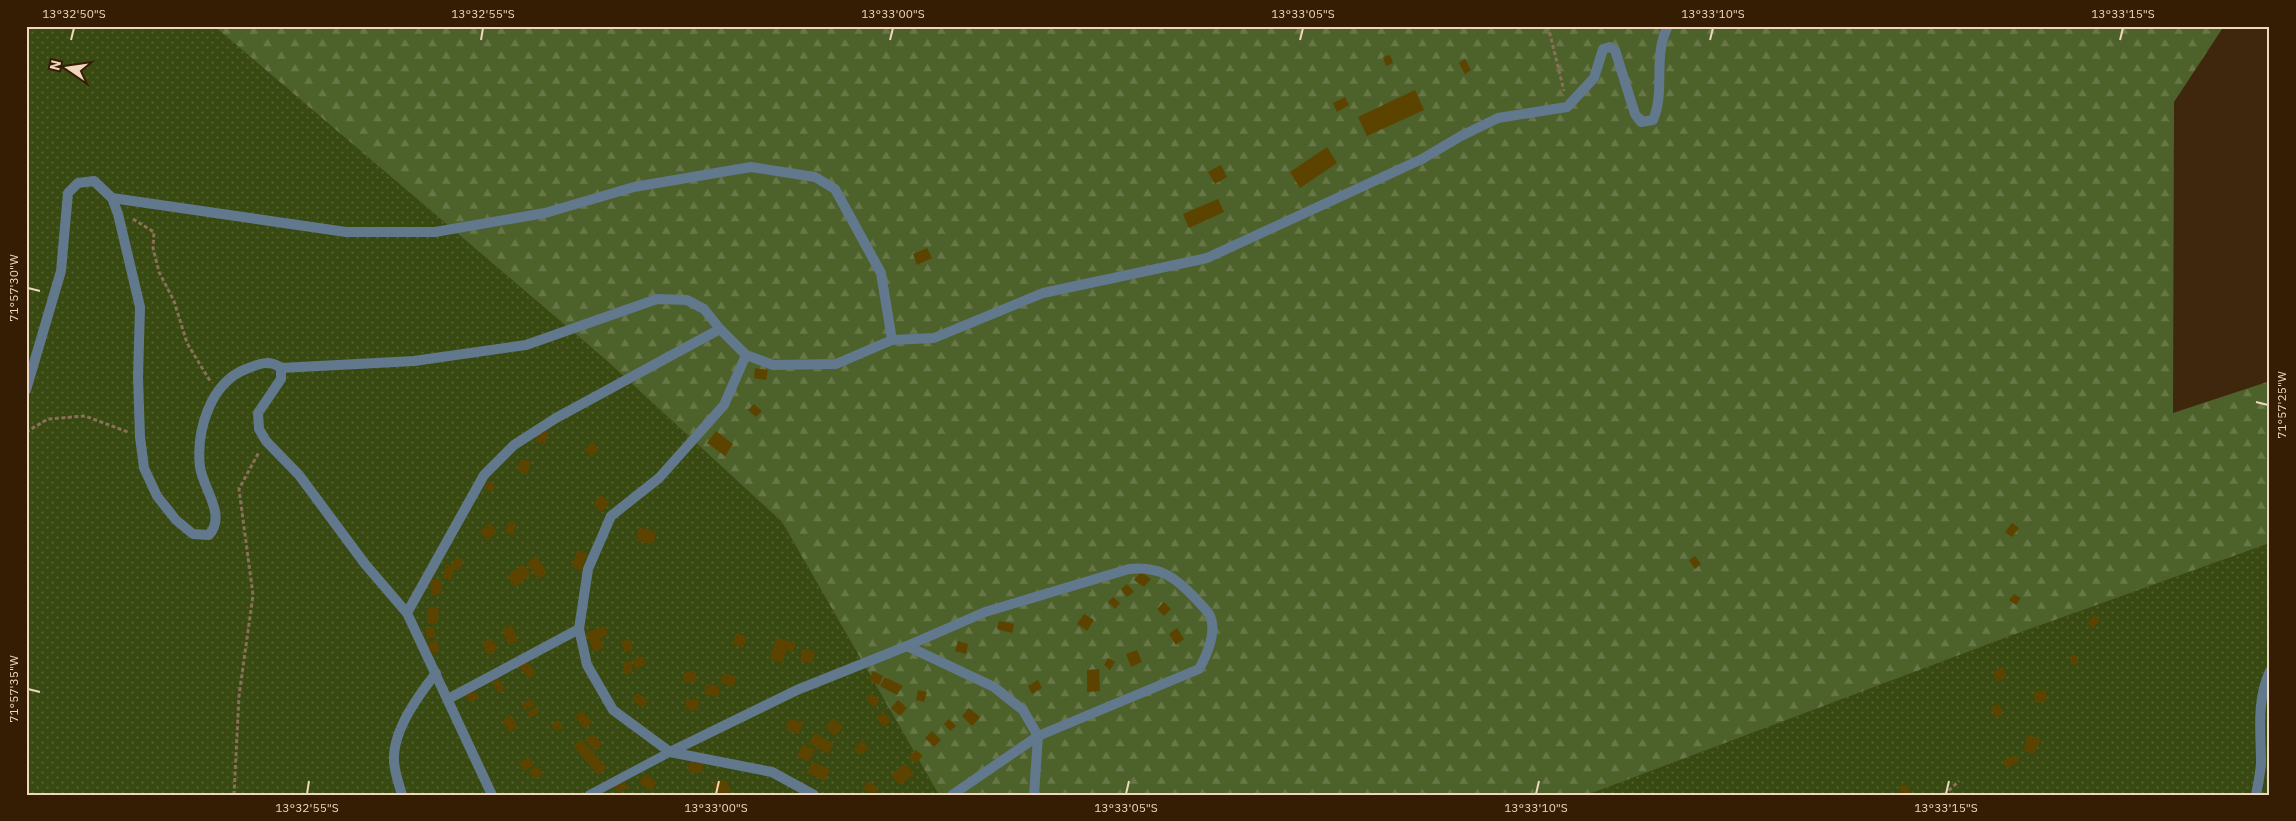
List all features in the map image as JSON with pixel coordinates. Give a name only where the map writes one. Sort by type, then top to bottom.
[{"type":"street","points":[[26,390],[61,271],[68,193],[78,183],[94,181],[112,198],[118,214],[140,307],[138,377],[140,437],[144,468],[157,496],[176,520],[194,534],[209,535],[215,528],[216,513],[200,468],[201,432],[217,392],[236,373],[255,366],[274,362],[282,368],[414,361],[526,345],[657,298],[687,300],[704,309],[720,329],[746,355],[773,365],[836,364],[892,340],[934,338],[1043,293],[1207,258],[1422,159],[1460,136],[1498,118],[1567,107],[1594,78],[1603,49],[1610,47],[1615,50],[1635,114],[1641,122],[1653,120],[1658,107],[1658,57],[1668,26]]},
{"type":"street","points":[[112,198],[346,232],[435,232],[545,213],[634,187],[750,168],[815,177],[835,188],[880,273],[892,340]]},
{"type":"street","points":[[408,613],[484,475],[514,445],[556,418],[720,329]]},
{"type":"street","points":[[746,355],[724,405],[658,478],[611,516],[588,569],[579,629],[587,665],[613,710],[670,752],[772,772],[814,795]]},
{"type":"street","points":[[282,368],[281,379],[258,413],[259,429],[266,441],[300,475],[365,564],[408,613],[492,795]]},
{"type":"street","points":[[670,752],[797,690],[907,646],[985,612],[1129,569],[1143,567],[1163,571],[1181,584],[1210,614],[1211,639],[1208,654],[1199,669],[1038,736],[952,795]]},
{"type":"street","points":[[448,699],[579,629]]},
{"type":"street","points":[[907,646],[994,687],[1023,710],[1038,736],[1034,795]]},
{"type":"street","points":[[2256,795],[2261,765],[2259,714],[2264,684],[2270,671]]},
{"type":"street","points":[[402,795],[394,760],[399,734],[414,702],[436,673]]},
{"type":"lane","points":[[589,795],[670,752]]},
{"type":"path","points":[[1548,26],[1567,107]]},
{"type":"path","points":[[118,214],[128,215],[154,232],[152,248],[159,272],[174,301],[187,343],[217,392]]},
{"type":"path","points":[[26,432],[48,419],[85,416],[140,437]]},
{"type":"path","points":[[234,795],[239,696],[253,595],[239,489],[266,441]]},
{"type":"path","points":[[1944,795],[1959,781]]},
{"type":"green space","points":[[26,26],[214,26],[606,360],[782,522],[939,795],[26,795]]},
{"type":"green space","points":[[214,26],[2224,26],[2174,102],[2173,413],[2270,381],[2270,543],[2010,636],[1587,795],[939,795],[782,522],[606,360]]},
{"type":"green space","points":[[2270,543],[2270,795],[1587,795],[2010,636]]},
{"type":"building","points":[[1390,55],[1393,63],[1386,66],[1383,57]]},
{"type":"building","points":[[1465,59],[1471,70],[1465,74],[1459,63]]},
{"type":"building","points":[[1415,90],[1424,110],[1367,136],[1358,117]]},
{"type":"building","points":[[1345,97],[1349,105],[1337,112],[1333,103]]},
{"type":"building","points":[[1327,147],[1337,163],[1300,188],[1290,172]]},
{"type":"building","points":[[1221,165],[1227,177],[1215,184],[1208,172]]},
{"type":"building","points":[[1218,199],[1224,212],[1189,228],[1183,214]]},
{"type":"building","points":[[927,248],[932,258],[917,265],[913,254]]},
{"type":"building","points":[[755,368],[768,370],[766,380],[754,378]]},
{"type":"building","points":[[754,404],[762,411],[756,417],[748,410]]},
{"type":"building","points":[[541,429],[549,433],[544,445],[535,441]]},
{"type":"building","points":[[716,431],[733,444],[725,456],[707,443]]},
{"type":"building","points":[[593,442],[599,450],[591,457],[584,449]]},
{"type":"building","points":[[521,459],[531,462],[527,474],[517,471]]},
{"type":"building","points":[[488,481],[496,486],[491,492],[484,488]]},
{"type":"building","points":[[601,495],[610,502],[602,512],[593,505]]},
{"type":"building","points":[[509,521],[516,523],[513,535],[505,533]]},
{"type":"building","points":[[490,523],[497,532],[487,540],[480,531]]},
{"type":"building","points":[[2012,523],[2019,528],[2012,537],[2005,532]]},
{"type":"building","points":[[639,527],[656,532],[653,545],[636,540]]},
{"type":"building","points":[[578,550],[588,554],[581,571],[571,566]]},
{"type":"building","points":[[536,556],[547,573],[538,579],[527,563]]},
{"type":"building","points":[[1695,556],[1701,564],[1695,569],[1689,560]]},
{"type":"building","points":[[455,558],[463,559],[460,570],[454,569],[451,580],[443,578],[446,564],[452,565]]},
{"type":"building","points":[[523,564],[531,575],[515,587],[507,576]]},
{"type":"building","points":[[1141,572],[1151,579],[1144,587],[1134,580]]},
{"type":"building","points":[[441,579],[442,594],[431,595],[430,580]]},
{"type":"building","points":[[1127,584],[1134,592],[1127,597],[1121,589]]},
{"type":"building","points":[[2014,594],[2021,598],[2016,605],[2009,600]]},
{"type":"building","points":[[1113,597],[1120,603],[1115,609],[1108,602]]},
{"type":"building","points":[[1164,602],[1171,609],[1164,616],[1157,609]]},
{"type":"building","points":[[428,607],[439,608],[437,624],[427,623]]},
{"type":"building","points":[[1084,614],[1094,620],[1087,631],[1077,624]]},
{"type":"building","points":[[2094,615],[2100,620],[2093,628],[2087,623]]},
{"type":"building","points":[[999,621],[1014,624],[1012,633],[997,629]]},
{"type":"building","points":[[512,625],[518,641],[508,645],[502,629]]},
{"type":"building","points":[[433,626],[436,636],[428,639],[425,629]]},
{"type":"building","points":[[604,626],[608,635],[600,638],[604,647],[594,652],[586,633]]},
{"type":"building","points":[[1177,628],[1184,639],[1176,645],[1169,634]]},
{"type":"building","points":[[736,633],[747,637],[743,648],[732,644]]},
{"type":"building","points":[[491,638],[498,649],[488,655],[482,643]]},
{"type":"building","points":[[776,638],[796,643],[793,652],[786,650],[783,663],[770,659]]},
{"type":"building","points":[[630,639],[633,649],[625,653],[621,642]]},
{"type":"building","points":[[437,640],[440,652],[431,654],[428,643]]},
{"type":"building","points":[[958,641],[968,644],[966,654],[955,651]]},
{"type":"building","points":[[802,649],[815,652],[812,663],[800,661]]},
{"type":"building","points":[[1137,650],[1142,662],[1131,667],[1126,654]]},
{"type":"building","points":[[2075,654],[2079,662],[2074,666],[2069,657]]},
{"type":"building","points":[[643,656],[646,664],[636,669],[632,660]]},
{"type":"building","points":[[1108,658],[1115,662],[1110,670],[1104,665]]},
{"type":"building","points":[[525,659],[536,673],[529,679],[518,665]]},
{"type":"building","points":[[630,661],[633,672],[625,675],[622,663]]},
{"type":"building","points":[[2003,667],[2007,677],[1997,682],[1993,672]]},
{"type":"building","points":[[1099,669],[1100,691],[1087,692],[1087,670]]},
{"type":"building","points":[[695,671],[697,681],[685,683],[683,673]]},
{"type":"building","points":[[873,671],[883,676],[879,685],[869,680]]},
{"type":"building","points":[[724,673],[737,677],[733,687],[720,682]]},
{"type":"building","points":[[885,677],[903,686],[897,695],[880,686]]},
{"type":"building","points":[[498,678],[505,689],[499,693],[492,682]]},
{"type":"building","points":[[1038,680],[1042,688],[1032,694],[1028,686]]},
{"type":"building","points":[[706,684],[720,687],[718,697],[704,694]]},
{"type":"building","points":[[472,690],[479,696],[472,703],[465,697]]},
{"type":"building","points":[[918,690],[927,692],[924,702],[916,700]]},
{"type":"building","points":[[2046,690],[2047,701],[2035,703],[2034,692]]},
{"type":"building","points":[[637,693],[648,700],[643,708],[632,700]]},
{"type":"building","points":[[870,693],[880,700],[875,707],[866,700]]},
{"type":"building","points":[[531,699],[535,705],[525,710],[522,704]]},
{"type":"building","points":[[686,699],[699,700],[698,711],[685,709]]},
{"type":"building","points":[[898,700],[907,708],[900,716],[891,708]]},
{"type":"building","points":[[1999,704],[2003,715],[1995,718],[1991,707]]},
{"type":"building","points":[[536,707],[540,712],[530,718],[527,712]]},
{"type":"building","points":[[969,708],[980,717],[972,726],[962,716]]},
{"type":"building","points":[[582,711],[592,722],[585,729],[575,717]]},
{"type":"building","points":[[883,712],[891,720],[885,727],[876,719]]},
{"type":"building","points":[[511,715],[518,727],[509,732],[502,721]]},
{"type":"building","points":[[833,718],[843,727],[835,736],[825,727]]},
{"type":"building","points":[[789,719],[803,722],[799,734],[786,730]]},
{"type":"building","points":[[949,719],[956,726],[950,731],[944,724]]},
{"type":"building","points":[[559,720],[563,728],[555,731],[552,724]]},
{"type":"building","points":[[932,731],[941,740],[934,747],[925,738]]},
{"type":"building","points":[[815,733],[834,744],[828,754],[809,743]]},
{"type":"building","points":[[593,734],[602,744],[595,751],[585,740]]},
{"type":"building","points":[[2028,735],[2041,739],[2034,754],[2024,751]]},
{"type":"building","points":[[581,739],[607,768],[598,775],[573,746]]},
{"type":"building","points":[[862,741],[869,748],[860,755],[854,749]]},
{"type":"building","points":[[803,744],[815,750],[808,762],[797,756]]},
{"type":"building","points":[[916,750],[923,756],[915,763],[908,757]]},
{"type":"building","points":[[2016,755],[2019,762],[2006,768],[2003,761]]},
{"type":"building","points":[[529,757],[534,765],[524,771],[519,763]]},
{"type":"building","points":[[689,762],[703,764],[702,773],[688,772]]},
{"type":"building","points":[[812,762],[830,769],[825,781],[807,773]]},
{"type":"building","points":[[905,763],[914,774],[900,785],[891,775]]},
{"type":"building","points":[[538,766],[543,774],[534,779],[529,771]]},
{"type":"building","points":[[645,774],[657,782],[651,791],[639,783]]},
{"type":"building","points":[[624,779],[628,788],[617,793],[613,784]]},
{"type":"building","points":[[725,779],[731,791],[718,795],[713,784]]},
{"type":"building","points":[[869,781],[879,789],[874,795],[870,795],[863,788]]},
{"type":"building","points":[[1908,785],[1909,795],[1901,795],[1899,786]]}]
